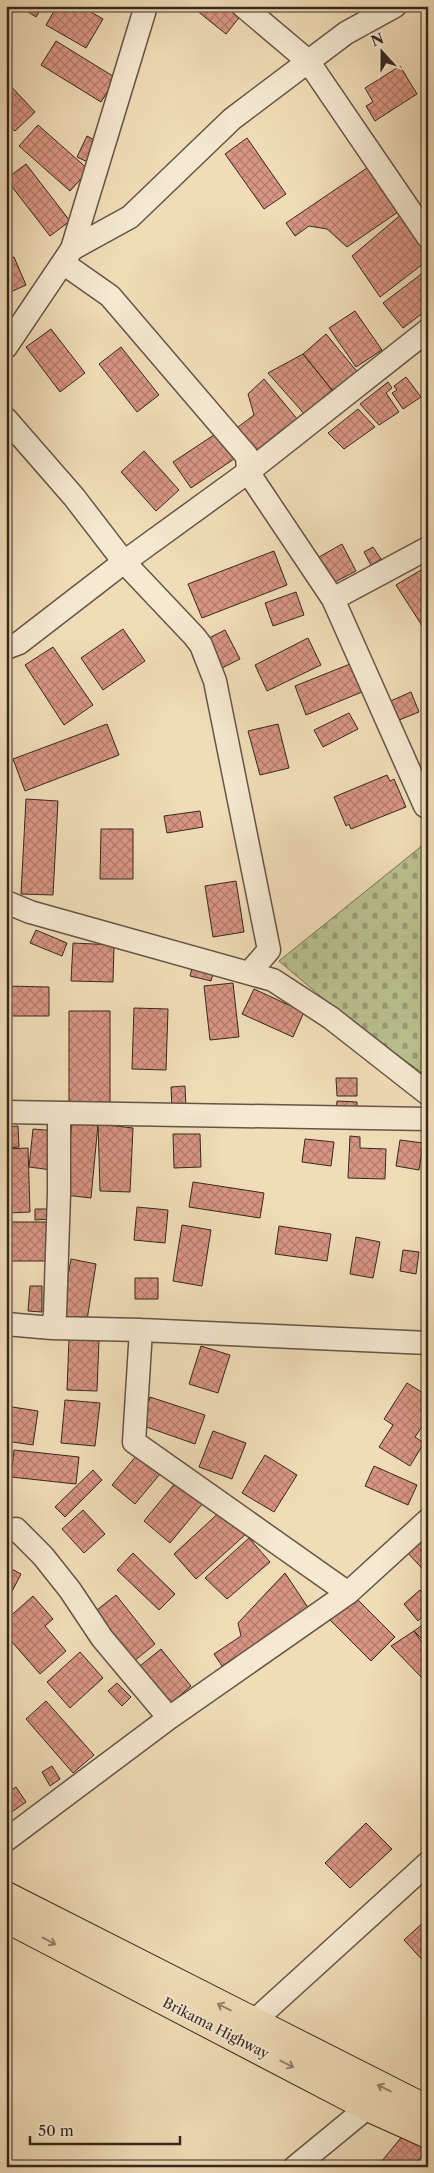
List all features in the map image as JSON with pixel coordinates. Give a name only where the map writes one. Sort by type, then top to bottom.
[{"type":"highway","name":"Brikama Highway","points":[[6,1896],[428,2110]]},
{"type":"highway","name":"Brikama Highway","points":[[6,1918],[368,2107],[428,2134]]},
{"type":"street","points":[[6,347],[68,256],[146,6]]},
{"type":"street","points":[[243,6],[308,61],[428,237]]},
{"type":"street","points":[[68,256],[130,218],[232,119],[346,34],[394,6]]},
{"type":"street","points":[[68,256],[110,296],[247,456],[248,472],[333,599],[425,806],[428,805]]},
{"type":"street","points":[[6,648],[19,643],[124,562],[248,472],[428,330]]},
{"type":"street","points":[[6,419],[74,497],[124,562],[201,645],[215,681],[269,950],[283,987]]},
{"type":"street","points":[[333,599],[428,548]]},
{"type":"street","points":[[6,902],[30,912],[273,980],[331,1018],[428,1094]]},
{"type":"street","points":[[249,973],[269,950]]},
{"type":"street","points":[[6,1112],[428,1119]]},
{"type":"street","points":[[52,1328],[55,1314],[59,1203],[59,1113]]},
{"type":"street","points":[[6,1324],[52,1328],[141,1330],[428,1343]]},
{"type":"street","points":[[141,1330],[134,1442],[348,1593]]},
{"type":"street","points":[[6,1840],[169,1718],[348,1593],[426,1525]]},
{"type":"street","points":[[16,1529],[43,1556],[70,1590],[102,1638],[169,1718]]},
{"type":"street","points":[[253,2022],[428,1863]]},
{"type":"street","points":[[295,2167],[368,2107]]},
{"type":"green space","points":[[428,841],[428,1077],[345,1017],[279,961]]},
{"type":"building","points":[[19,6],[43,6],[36,17]]},
{"type":"building","points":[[57,6],[81,6],[103,19],[86,48],[46,25]]},
{"type":"building","points":[[191,6],[233,6],[242,14],[226,34]]},
{"type":"building","points":[[56,41],[116,78],[101,102],[41,65]]},
{"type":"building","points":[[400,66],[417,94],[375,121],[366,106],[373,102],[365,88]]},
{"type":"building","points":[[6,81],[35,112],[15,131],[10,127],[6,131]]},
{"type":"building","points":[[38,125],[89,170],[70,191],[19,146]]},
{"type":"building","points":[[87,136],[102,144],[92,164],[77,157]]},
{"type":"building","points":[[247,138],[286,194],[264,209],[225,154]]},
{"type":"building","points":[[26,164],[70,221],[50,236],[6,179]]},
{"type":"building","points":[[367,168],[398,212],[347,247],[327,229],[309,226],[295,236],[286,223]]},
{"type":"building","points":[[403,213],[428,245],[428,260],[380,297],[352,256]]},
{"type":"building","points":[[14,257],[26,285],[6,294],[6,260]]},
{"type":"building","points":[[428,269],[428,309],[403,328],[383,303]]},
{"type":"building","points":[[355,311],[382,350],[356,367],[329,328]]},
{"type":"building","points":[[51,329],[85,373],[60,392],[26,347]]},
{"type":"building","points":[[326,334],[359,374],[332,390],[303,354]]},
{"type":"building","points":[[121,347],[159,395],[137,412],[99,364]]},
{"type":"building","points":[[303,354],[332,390],[307,417],[268,373]]},
{"type":"building","points":[[406,377],[421,397],[403,409],[392,393],[397,390],[394,386]]},
{"type":"building","points":[[264,379],[298,420],[254,455],[238,427],[254,415],[248,394]]},
{"type":"building","points":[[388,382],[392,388],[386,393],[399,412],[379,425],[360,404]]},
{"type":"building","points":[[358,409],[375,427],[344,449],[328,433]]},
{"type":"building","points":[[220,431],[237,457],[191,488],[173,462]]},
{"type":"building","points":[[144,451],[179,490],[156,511],[121,472]]},
{"type":"building","points":[[342,544],[356,571],[333,583],[319,557]]},
{"type":"building","points":[[373,547],[381,559],[371,565],[364,552]]},
{"type":"building","points":[[274,551],[287,585],[202,618],[188,584]]},
{"type":"building","points":[[421,570],[428,580],[428,635],[396,585]]},
{"type":"building","points":[[296,592],[304,615],[273,626],[265,603]]},
{"type":"building","points":[[123,629],[145,661],[103,690],[81,658]]},
{"type":"building","points":[[225,630],[240,659],[218,670],[203,641]]},
{"type":"building","points":[[308,638],[321,665],[267,691],[255,665]]},
{"type":"building","points":[[53,647],[93,705],[64,725],[25,665]]},
{"type":"building","points":[[350,664],[362,692],[306,715],[295,686]]},
{"type":"building","points":[[411,692],[419,712],[394,722],[386,703]]},
{"type":"building","points":[[349,713],[358,729],[323,747],[314,730]]},
{"type":"building","points":[[107,724],[119,755],[25,791],[13,759]]},
{"type":"building","points":[[278,724],[289,768],[260,775],[248,731]]},
{"type":"building","points":[[387,775],[390,781],[394,779],[406,807],[351,829],[349,824],[346,826],[334,797]]},
{"type":"building","points":[[26,799],[58,801],[53,895],[21,894]]},
{"type":"building","points":[[200,811],[203,827],[167,833],[164,816]]},
{"type":"building","points":[[101,829],[133,829],[133,879],[100,879]]},
{"type":"building","points":[[236,881],[244,932],[213,937],[205,886]]},
{"type":"building","points":[[36,930],[67,943],[62,956],[30,943]]},
{"type":"building","points":[[73,943],[114,945],[113,982],[71,981]]},
{"type":"building","points":[[193,964],[214,969],[211,981],[190,976]]},
{"type":"building","points":[[233,983],[239,1037],[210,1040],[204,986]]},
{"type":"building","points":[[6,986],[49,987],[49,1016],[6,1016]]},
{"type":"building","points":[[254,989],[304,1012],[293,1037],[242,1014]]},
{"type":"building","points":[[134,1008],[168,1009],[166,1070],[132,1069]]},
{"type":"building","points":[[69,1011],[110,1011],[110,1102],[69,1103]]},
{"type":"building","points":[[336,1078],[357,1078],[357,1096],[337,1096]]},
{"type":"building","points":[[185,1086],[186,1108],[172,1109],[171,1087]]},
{"type":"building","points":[[337,1101],[357,1102],[357,1113],[336,1112]]},
{"type":"building","points":[[72,1122],[98,1124],[91,1198],[65,1195]]},
{"type":"building","points":[[98,1124],[133,1128],[130,1192],[100,1191]]},
{"type":"building","points":[[18,1126],[19,1147],[6,1148],[6,1127]]},
{"type":"building","points":[[33,1129],[56,1131],[52,1170],[29,1167]]},
{"type":"building","points":[[173,1134],[200,1134],[201,1167],[174,1168]]},
{"type":"building","points":[[350,1136],[360,1137],[360,1148],[386,1149],[385,1179],[348,1178]]},
{"type":"building","points":[[305,1139],[334,1142],[331,1166],[302,1162]]},
{"type":"building","points":[[400,1140],[423,1143],[419,1170],[396,1166]]},
{"type":"building","points":[[28,1148],[30,1212],[8,1213],[6,1149]]},
{"type":"building","points":[[193,1182],[264,1193],[260,1218],[189,1207]]},
{"type":"building","points":[[137,1207],[168,1210],[165,1243],[134,1240]]},
{"type":"building","points":[[35,1209],[53,1209],[53,1219],[35,1220]]},
{"type":"building","points":[[6,1222],[52,1222],[52,1261],[6,1261]]},
{"type":"building","points":[[182,1225],[211,1230],[202,1286],[173,1281]]},
{"type":"building","points":[[279,1226],[331,1234],[327,1261],[275,1254]]},
{"type":"building","points":[[356,1237],[380,1242],[373,1278],[350,1274]]},
{"type":"building","points":[[403,1250],[419,1252],[416,1274],[400,1271]]},
{"type":"building","points":[[71,1259],[96,1264],[87,1320],[61,1315]]},
{"type":"building","points":[[135,1278],[158,1278],[158,1299],[135,1299]]},
{"type":"building","points":[[30,1286],[42,1286],[42,1312],[28,1311]]},
{"type":"building","points":[[69,1339],[99,1340],[97,1391],[67,1390]]},
{"type":"building","points":[[201,1346],[230,1355],[218,1393],[189,1384]]},
{"type":"building","points":[[407,1383],[428,1396],[428,1418],[415,1437],[424,1443],[410,1466],[379,1447],[393,1425],[384,1419]]},
{"type":"building","points":[[150,1397],[205,1415],[195,1444],[141,1425]]},
{"type":"building","points":[[65,1400],[100,1403],[95,1446],[61,1443]]},
{"type":"building","points":[[6,1406],[38,1411],[33,1445],[6,1441]]},
{"type":"building","points":[[213,1431],[246,1443],[232,1479],[199,1467]]},
{"type":"building","points":[[14,1450],[79,1457],[76,1484],[11,1477]]},
{"type":"building","points":[[137,1455],[160,1474],[135,1504],[112,1485]]},
{"type":"building","points":[[265,1455],[297,1475],[274,1512],[242,1493]]},
{"type":"building","points":[[374,1466],[417,1485],[408,1505],[365,1486]]},
{"type":"building","points":[[93,1470],[102,1480],[65,1517],[55,1507]]},
{"type":"building","points":[[177,1481],[203,1503],[170,1543],[144,1521]]},
{"type":"building","points":[[223,1509],[246,1534],[196,1579],[174,1554]]},
{"type":"building","points":[[83,1510],[105,1534],[84,1553],[62,1529]]},
{"type":"building","points":[[425,1535],[428,1538],[428,1575],[407,1552]]},
{"type":"building","points":[[249,1538],[270,1562],[227,1599],[205,1578]]},
{"type":"building","points":[[133,1553],[175,1594],[159,1610],[117,1570]]},
{"type":"building","points":[[6,1566],[21,1574],[6,1603]]},
{"type":"building","points":[[285,1573],[309,1609],[222,1666],[214,1654],[241,1636],[238,1623]]},
{"type":"building","points":[[420,1590],[428,1599],[428,1612],[418,1621],[404,1604]]},
{"type":"building","points":[[116,1595],[155,1644],[133,1662],[93,1613]]},
{"type":"building","points":[[353,1595],[395,1637],[371,1661],[329,1619]]},
{"type":"building","points":[[33,1596],[53,1619],[45,1626],[66,1651],[40,1674],[6,1635],[6,1620]]},
{"type":"building","points":[[428,1621],[428,1645],[414,1631]]},
{"type":"building","points":[[414,1631],[428,1651],[428,1684],[391,1646]]},
{"type":"building","points":[[161,1649],[191,1686],[170,1704],[140,1666]]},
{"type":"building","points":[[80,1652],[103,1678],[70,1708],[47,1682]]},
{"type":"building","points":[[117,1683],[131,1697],[122,1706],[108,1691]]},
{"type":"building","points":[[46,1701],[94,1755],[73,1773],[26,1719]]},
{"type":"building","points":[[52,1766],[60,1779],[50,1786],[42,1772]]},
{"type":"building","points":[[16,1787],[26,1802],[6,1816],[6,1793]]},
{"type":"building","points":[[366,1823],[392,1849],[350,1888],[325,1863]]},
{"type":"building","points":[[428,1918],[428,1966],[404,1940]]},
{"type":"building","points":[[404,2134],[426,2151],[413,2167],[377,2167]]}]
